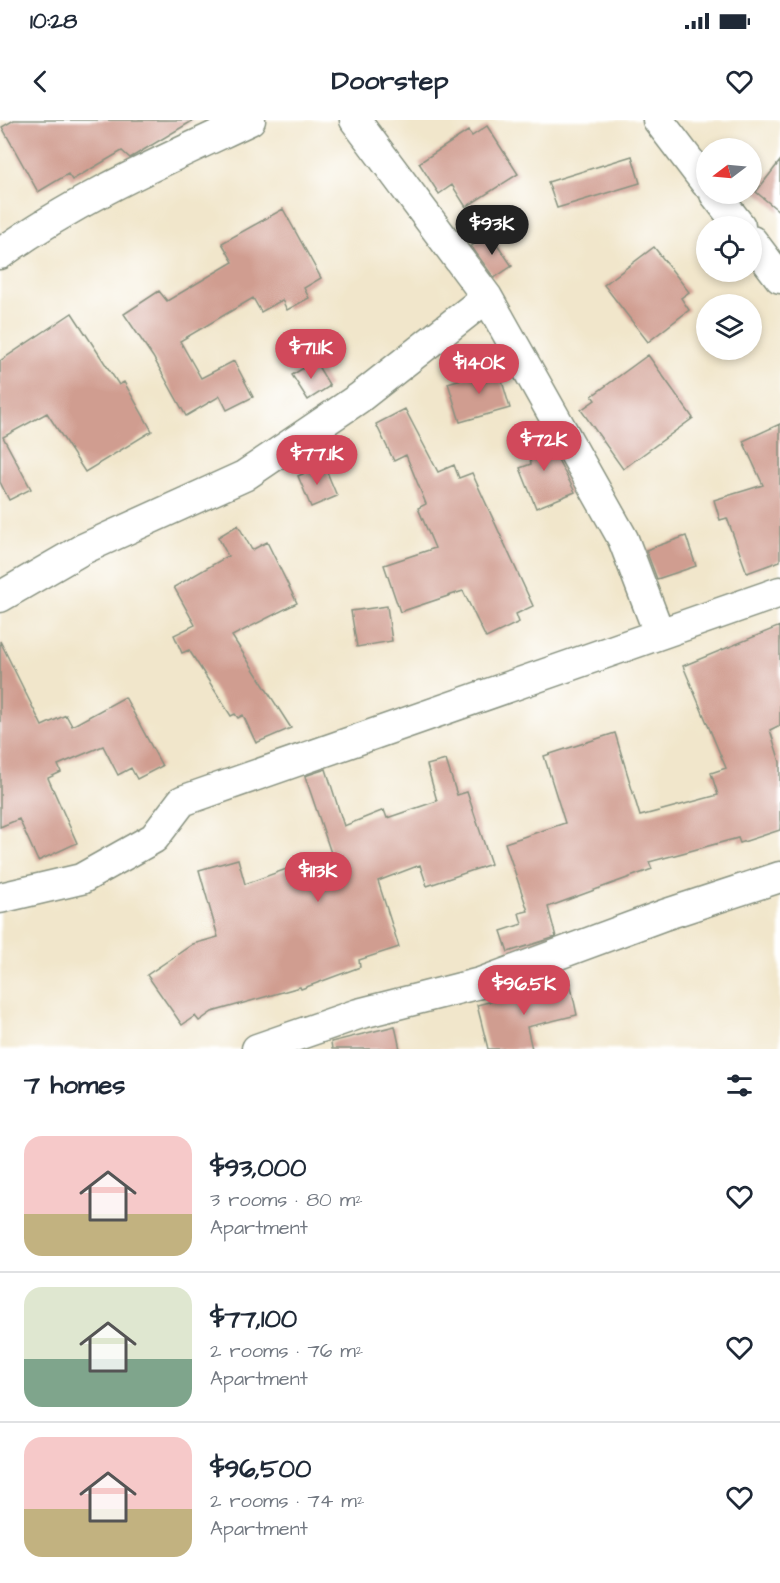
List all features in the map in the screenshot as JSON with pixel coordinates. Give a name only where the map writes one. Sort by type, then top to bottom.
[{"type":"street","points":[[0,254],[38,226],[108,188],[250,120]]},
{"type":"street","points":[[355,120],[487,297],[623,539],[659,633]]},
{"type":"street","points":[[658,120],[696,170]]},
{"type":"street","points":[[723,204],[732,216]]},
{"type":"street","points":[[762,254],[780,278]]},
{"type":"street","points":[[0,597],[82,549],[244,476],[359,398],[487,297]]},
{"type":"street","points":[[0,898],[81,879],[154,838],[182,801],[780,592]]},
{"type":"street","points":[[257,1049],[358,1014],[480,983],[664,915],[780,877]]},
{"type":"building","points":[[14,120],[194,120],[130,158],[122,151],[72,180],[68,174],[38,192],[2,127]]},
{"type":"building","points":[[487,126],[518,174],[466,207],[452,185],[439,194],[419,163],[468,131],[472,136]]},
{"type":"building","points":[[632,156],[640,183],[557,208],[548,182]]},
{"type":"building","points":[[780,161],[780,212],[762,197],[762,184]]},
{"type":"building","points":[[283,209],[321,278],[304,288],[309,298],[287,310],[282,300],[261,312],[253,298],[180,341],[201,378],[234,361],[253,397],[227,410],[220,396],[186,416],[153,357],[124,314],[159,291],[167,301],[233,262],[222,243]]},
{"type":"building","points":[[490,234],[512,266],[494,278],[471,246]]},
{"type":"building","points":[[654,247],[689,292],[681,298],[689,310],[648,342],[604,285]]},
{"type":"building","points":[[72,313],[119,385],[124,382],[152,431],[85,472],[47,413],[3,437],[31,489],[9,500],[0,482],[0,361]]},
{"type":"building","points":[[648,355],[693,418],[623,469],[581,410],[595,400],[592,396]]},
{"type":"building","points":[[315,361],[330,386],[308,400],[292,375]]},
{"type":"building","points":[[498,368],[510,408],[460,422],[448,383]]},
{"type":"building","points":[[405,409],[438,472],[454,465],[459,478],[472,473],[533,606],[516,614],[519,622],[486,638],[463,591],[400,612],[384,565],[435,548],[418,508],[426,504],[406,455],[394,461],[376,424]]},
{"type":"building","points":[[780,424],[780,561],[747,573],[727,518],[720,520],[714,500],[763,485],[743,441]]},
{"type":"building","points":[[541,428],[550,456],[555,454],[575,492],[536,508],[520,468],[531,464],[525,434]]},
{"type":"building","points":[[324,465],[337,496],[311,507],[298,476]]},
{"type":"building","points":[[238,525],[252,550],[267,542],[297,603],[232,636],[291,728],[256,743],[243,715],[238,718],[235,714],[231,716],[189,650],[182,653],[174,635],[195,625],[174,587],[228,556],[218,537]]},
{"type":"building","points":[[686,536],[696,566],[657,579],[646,550]]},
{"type":"building","points":[[387,606],[392,641],[357,647],[351,611]]},
{"type":"building","points":[[780,626],[780,725],[770,730],[780,762],[780,830],[740,843],[738,838],[649,862],[652,869],[548,907],[556,937],[508,952],[501,931],[522,924],[519,913],[528,911],[505,843],[565,823],[544,756],[615,733],[640,816],[718,795],[711,773],[726,768],[683,666]]},
{"type":"building","points":[[0,641],[42,726],[66,715],[72,726],[125,697],[162,766],[137,779],[131,768],[118,775],[103,746],[58,765],[61,772],[48,778],[77,843],[38,861],[19,819],[0,827]]},
{"type":"building","points":[[446,760],[457,795],[467,792],[491,864],[427,886],[420,865],[378,881],[399,947],[359,960],[360,967],[301,989],[300,987],[212,1012],[199,1021],[195,1016],[182,1025],[147,975],[193,944],[218,937],[199,870],[238,859],[245,884],[331,853],[305,776],[326,769],[344,826],[384,810],[387,818],[437,801],[427,765]]},
{"type":"building","points":[[570,982],[577,1015],[527,1027],[532,1049],[488,1049],[477,1005]]},
{"type":"building","points":[[395,1026],[400,1049],[332,1049],[331,1042]]}]
